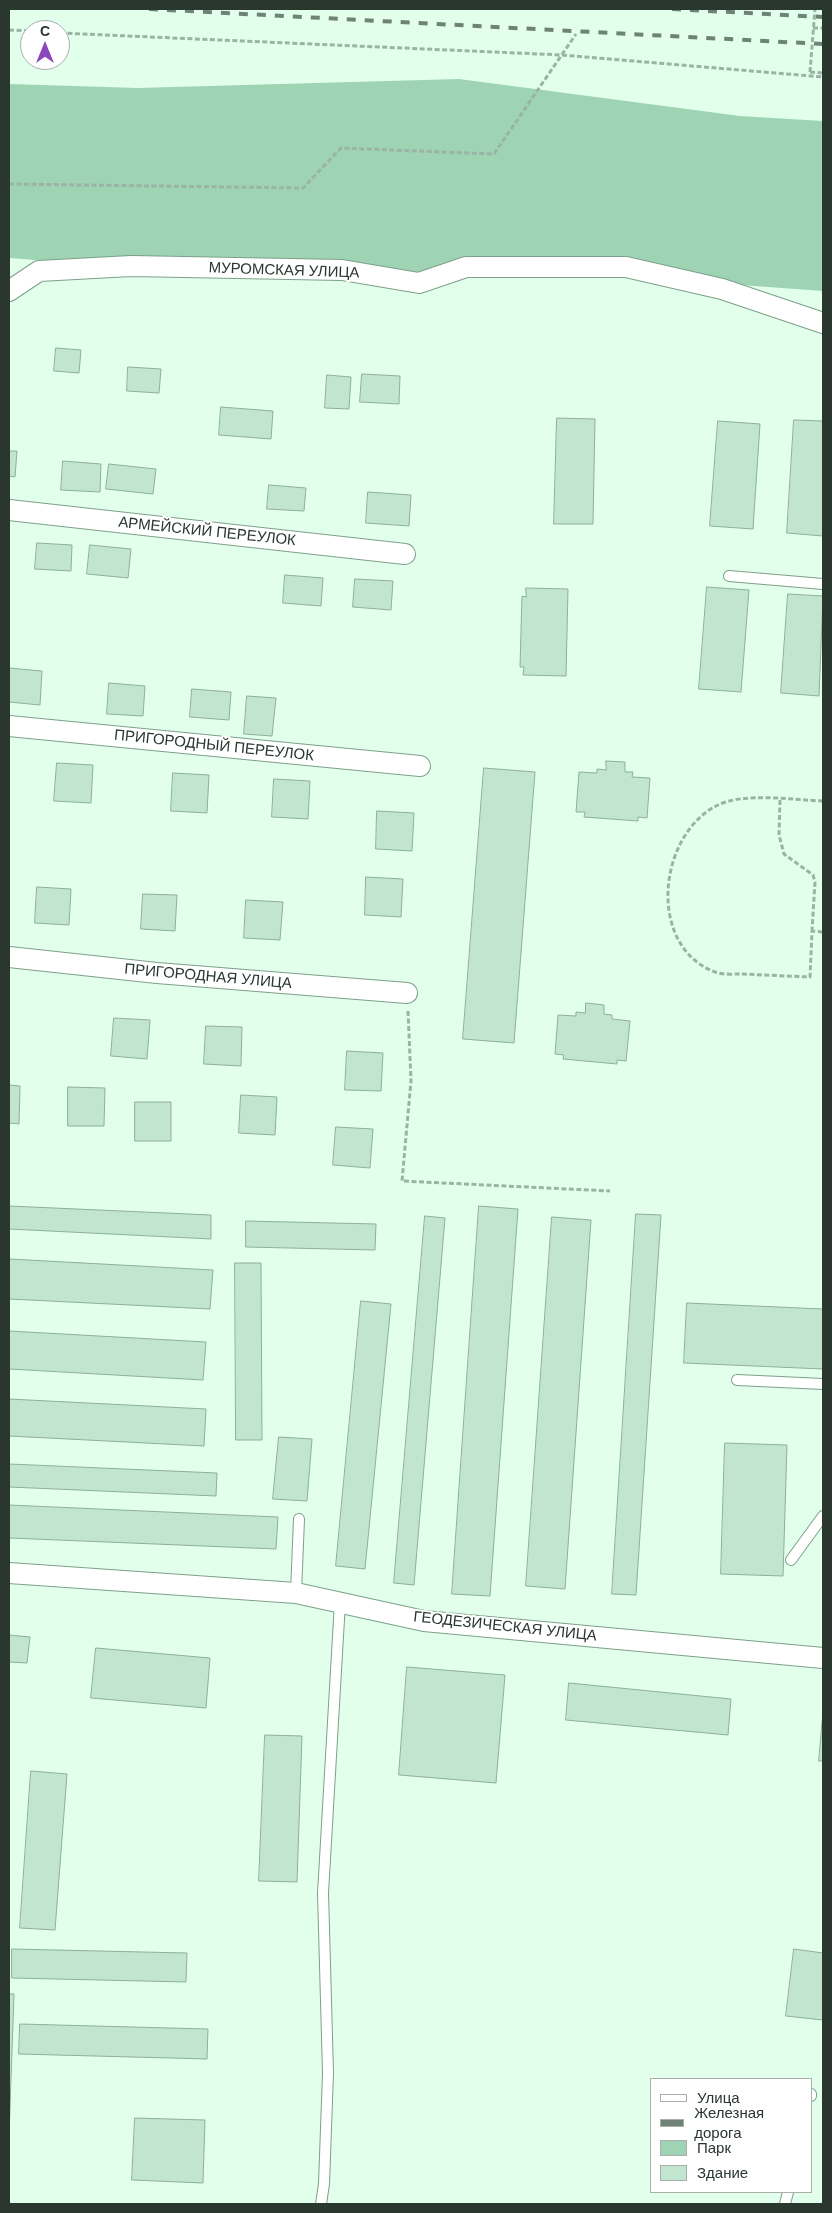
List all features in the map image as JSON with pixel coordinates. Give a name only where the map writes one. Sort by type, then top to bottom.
[{"type":"street","name":"МУРОМСКАЯ УЛИЦА","points":[[9,291],[39,271],[131,266],[342,270],[419,283],[466,268],[626,267],[722,289],[823,323]]},
{"type":"street","name":"АРМЕЙСКИЙ ПЕРЕУЛОК","points":[[9,510],[404,554]]},
{"type":"street","name":"ПРИГОРОДНЫЙ ПЕРЕУЛОК","points":[[9,726],[420,766]]},
{"type":"street","name":"ПРИГОРОДНАЯ УЛИЦА","points":[[9,957],[157,973],[408,993]]},
{"type":"street","name":"ГЕОДЕЗИЧЕСКАЯ УЛИЦА","points":[[9,1573],[296,1593],[424,1621],[823,1658]]},
{"type":"lane","points":[[729,576],[823,584]]},
{"type":"lane","points":[[737,1380],[823,1384]]},
{"type":"lane","points":[[791,1560],[823,1516]]},
{"type":"lane","points":[[296,1593],[299,1518]]},
{"type":"lane","points":[[321,2204],[324,2184],[328,2073],[323,1893],[340,1602]]},
{"type":"path","points":[[815,9],[810,72],[823,73]]},
{"type":"path","points":[[814,28],[823,28]]},
{"type":"path","points":[[70,32],[562,55],[823,77]]},
{"type":"path","points":[[9,184],[303,188],[341,148],[494,154],[576,34]]},
{"type":"path","points":[[780,800],[779,835],[784,854],[813,874],[815,882],[810,977],[716,973],[697,961],[681,946],[670,921],[669,877],[679,844],[690,826],[718,805],[740,798],[823,801]]},
{"type":"path","points":[[812,931],[823,932]]},
{"type":"path","points":[[408,993],[411,1081],[402,1181],[610,1191]]},
{"type":"green space","points":[[459,79],[740,116],[823,121],[823,291],[631,277],[119,266],[9,258],[9,84],[138,88]]},
{"type":"building","points":[[56,348],[81,350],[79,373],[54,371]]},
{"type":"building","points":[[128,367],[161,369],[159,393],[127,391]]},
{"type":"building","points":[[362,374],[400,376],[399,404],[360,402]]},
{"type":"building","points":[[327,375],[351,377],[349,409],[325,408]]},
{"type":"building","points":[[221,407],[273,411],[271,439],[219,435]]},
{"type":"building","points":[[557,418],[595,419],[593,524],[554,524]]},
{"type":"building","points":[[794,420],[823,421],[823,536],[787,533]]},
{"type":"building","points":[[718,421],[760,424],[753,529],[710,526]]},
{"type":"building","points":[[9,451],[17,451],[15,477],[9,476]]},
{"type":"building","points":[[63,461],[101,464],[100,492],[61,490]]},
{"type":"building","points":[[109,464],[156,469],[153,494],[106,489]]},
{"type":"building","points":[[269,485],[306,488],[304,511],[267,509]]},
{"type":"building","points":[[368,492],[411,495],[409,526],[366,523]]},
{"type":"building","points":[[37,543],[72,545],[71,571],[35,569]]},
{"type":"building","points":[[90,545],[131,549],[128,578],[87,574]]},
{"type":"building","points":[[285,575],[323,578],[321,606],[283,603]]},
{"type":"building","points":[[355,579],[393,581],[391,610],[353,607]]},
{"type":"building","points":[[707,587],[749,590],[741,692],[699,689]]},
{"type":"building","points":[[526,588],[568,589],[566,676],[523,675],[524,667],[520,667],[522,596],[526,597]]},
{"type":"building","points":[[788,594],[823,596],[819,696],[781,693]]},
{"type":"building","points":[[9,668],[42,671],[40,705],[9,702]]},
{"type":"building","points":[[109,683],[145,686],[143,716],[107,714]]},
{"type":"building","points":[[192,689],[231,692],[229,720],[190,717]]},
{"type":"building","points":[[247,696],[276,698],[272,736],[244,734]]},
{"type":"building","points":[[606,761],[625,762],[625,772],[633,772],[632,777],[650,778],[647,818],[638,817],[638,821],[584,817],[585,812],[576,812],[579,772],[597,773],[597,769],[606,770]]},
{"type":"building","points":[[57,763],[93,765],[91,803],[54,801]]},
{"type":"building","points":[[484,768],[535,772],[514,1043],[463,1039]]},
{"type":"building","points":[[173,773],[209,775],[207,813],[171,811]]},
{"type":"building","points":[[274,779],[310,781],[308,819],[272,817]]},
{"type":"building","points":[[377,811],[414,813],[412,851],[376,849]]},
{"type":"building","points":[[366,877],[403,879],[401,917],[365,915]]},
{"type":"building","points":[[37,887],[71,889],[69,925],[35,923]]},
{"type":"building","points":[[143,894],[177,895],[175,931],[141,929]]},
{"type":"building","points":[[246,900],[283,902],[280,940],[244,938]]},
{"type":"building","points":[[586,1003],[604,1005],[604,1014],[612,1015],[612,1019],[630,1021],[626,1061],[617,1060],[617,1064],[563,1059],[564,1055],[555,1054],[558,1015],[576,1016],[576,1012],[585,1013]]},
{"type":"building","points":[[114,1018],[150,1020],[147,1059],[111,1056]]},
{"type":"building","points":[[206,1026],[242,1027],[241,1066],[204,1064]]},
{"type":"building","points":[[347,1051],[383,1053],[381,1091],[345,1090]]},
{"type":"building","points":[[9,1085],[20,1086],[19,1124],[9,1123]]},
{"type":"building","points":[[68,1087],[105,1088],[104,1126],[68,1126]]},
{"type":"building","points":[[241,1095],[277,1097],[275,1135],[239,1133]]},
{"type":"building","points":[[135,1102],[171,1102],[171,1141],[135,1141]]},
{"type":"building","points":[[336,1127],[373,1129],[370,1168],[333,1165]]},
{"type":"building","points":[[9,1206],[211,1215],[211,1239],[9,1229]]},
{"type":"building","points":[[479,1206],[518,1209],[490,1596],[452,1594]]},
{"type":"building","points":[[636,1214],[661,1215],[636,1595],[612,1594]]},
{"type":"building","points":[[425,1216],[445,1218],[414,1585],[394,1583]]},
{"type":"building","points":[[552,1217],[591,1220],[565,1589],[526,1586]]},
{"type":"building","points":[[246,1221],[376,1224],[375,1250],[246,1247]]},
{"type":"building","points":[[9,1259],[213,1270],[210,1309],[9,1299]]},
{"type":"building","points":[[235,1263],[261,1263],[262,1440],[236,1440]]},
{"type":"building","points":[[361,1301],[391,1304],[365,1569],[336,1566]]},
{"type":"building","points":[[687,1303],[823,1309],[823,1369],[684,1363]]},
{"type":"building","points":[[9,1331],[206,1342],[203,1380],[9,1369]]},
{"type":"building","points":[[9,1399],[206,1409],[204,1446],[9,1436]]},
{"type":"building","points":[[279,1437],[312,1439],[307,1501],[273,1499]]},
{"type":"building","points":[[725,1443],[787,1445],[783,1576],[721,1574]]},
{"type":"building","points":[[9,1464],[217,1473],[216,1496],[9,1487]]},
{"type":"building","points":[[9,1505],[278,1517],[276,1549],[9,1538]]},
{"type":"building","points":[[9,1635],[30,1637],[27,1663],[9,1662]]},
{"type":"building","points":[[96,1648],[210,1658],[206,1708],[91,1698]]},
{"type":"building","points":[[407,1667],[505,1675],[496,1783],[399,1775]]},
{"type":"building","points":[[569,1683],[731,1699],[728,1735],[566,1720]]},
{"type":"building","points":[[823,1712],[823,1761],[819,1761]]},
{"type":"building","points":[[265,1735],[302,1736],[297,1882],[259,1881]]},
{"type":"building","points":[[31,1771],[67,1774],[55,1930],[20,1928]]},
{"type":"building","points":[[12,1949],[187,1953],[186,1982],[12,1978]]},
{"type":"building","points":[[794,1949],[823,1953],[823,2020],[786,2016]]},
{"type":"building","points":[[9,1994],[14,1994],[9,2137]]},
{"type":"building","points":[[20,2024],[208,2029],[207,2059],[19,2054]]},
{"type":"building","points":[[135,2118],[205,2120],[203,2183],[132,2180]]},
{"type":"railway","points":[[149,9],[823,44]]},
{"type":"railway","points":[[672,9],[823,17]]}]
